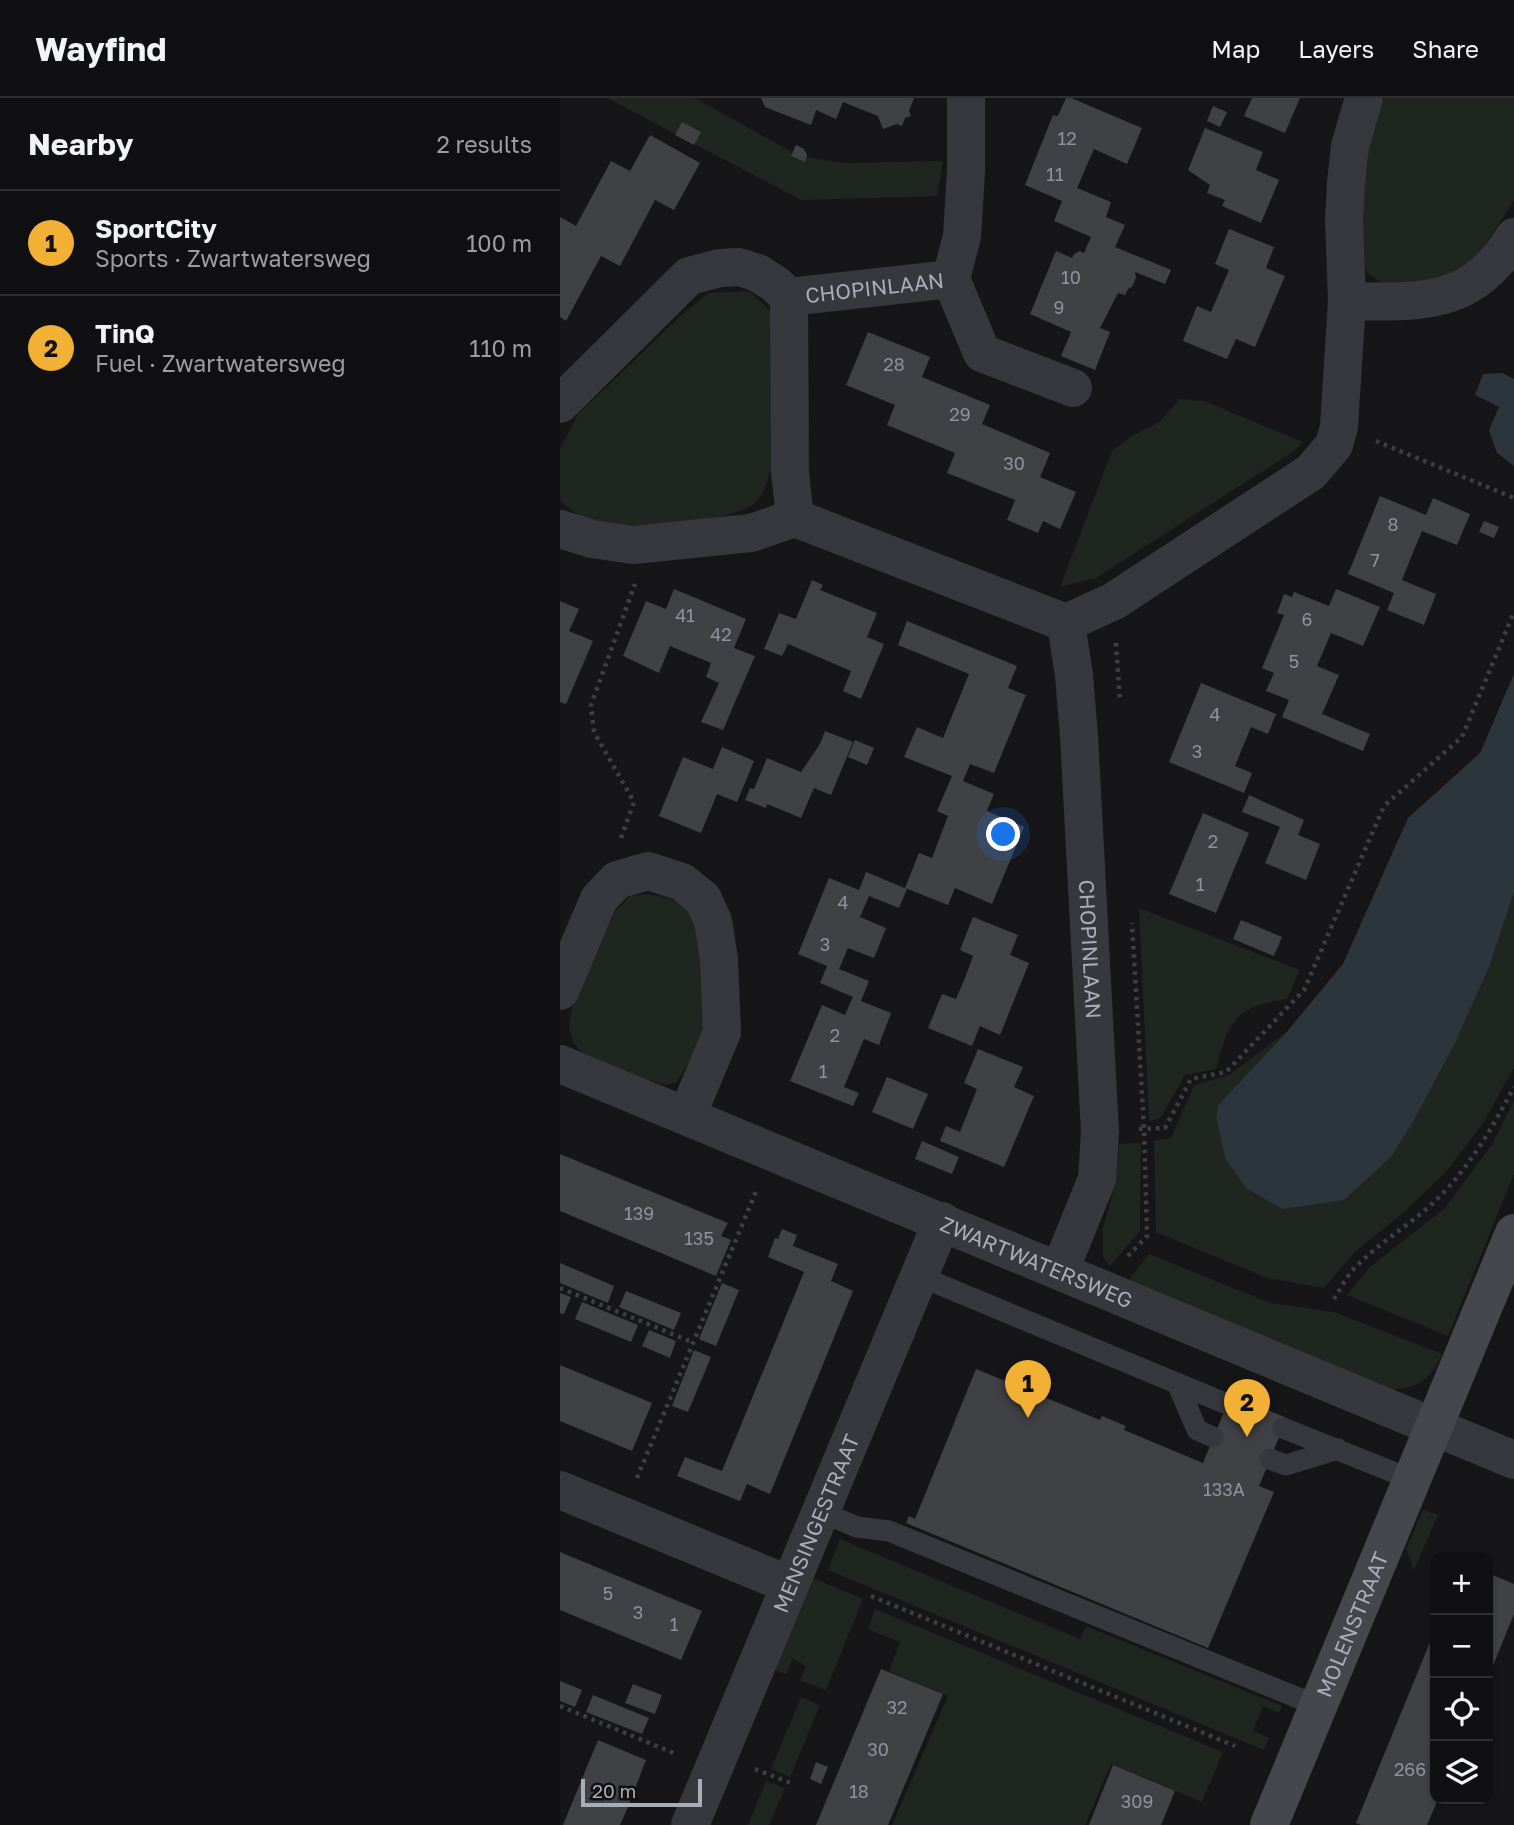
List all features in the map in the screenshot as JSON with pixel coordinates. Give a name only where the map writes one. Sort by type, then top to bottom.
[{"type":"street","points":[[951,279],[962,236],[966,172],[966,98]]},
{"type":"street","points":[[560,529],[634,545],[751,533],[795,518],[1066,623],[1114,601],[1311,472],[1335,445],[1339,427],[1347,301],[1344,219],[1346,181],[1350,146],[1364,98]]},
{"type":"street","points":[[1347,301],[1409,302],[1469,286],[1488,271],[1514,237]]},
{"type":"street","name":"CHOPINLAAN","points":[[560,404],[689,276],[720,268],[738,267],[758,273],[789,297],[790,472],[795,518]]},
{"type":"street","name":"CHOPINLAAN","points":[[789,297],[951,279],[982,353],[1073,388]]},
{"type":"street","name":"CHOPINLAAN","points":[[1060,1270],[1097,1179],[1100,1132],[1079,736],[1074,674],[1066,623]]},
{"type":"street","points":[[560,991],[599,899],[617,880],[648,871],[682,882],[703,899],[713,921],[719,959],[722,1032],[687,1116]]},
{"type":"street","name":"ZWARTWATERSWEG","points":[[560,1064],[1514,1460]]},
{"type":"street","name":"MENSINGESTRAAT","points":[[690,1825],[942,1221]]},
{"type":"street","name":"MOLENSTRAAT","points":[[1269,1825],[1514,1233]]},
{"type":"street","points":[[560,1490],[790,1585]]},
{"type":"lane","points":[[919,1276],[1227,1404]]},
{"type":"lane","points":[[1177,1383],[1197,1430],[1213,1437]]},
{"type":"lane","points":[[1283,1428],[1413,1480]]},
{"type":"lane","points":[[1270,1459],[1286,1465],[1338,1449]]},
{"type":"lane","points":[[821,1512],[858,1527],[889,1531],[1318,1706]]},
{"type":"path","points":[[1339,427],[1514,498]]},
{"type":"path","points":[[617,880],[614,860],[634,802],[594,732],[591,705],[651,543]]},
{"type":"path","points":[[1100,1132],[1165,1129],[1191,1079],[1226,1072],[1304,990],[1384,806],[1462,737],[1514,612]]},
{"type":"path","points":[[1335,1299],[1351,1272],[1383,1242],[1437,1200],[1495,1122],[1514,1087]]},
{"type":"path","points":[[622,1515],[772,1151]]},
{"type":"path","points":[[560,1288],[692,1342]]},
{"type":"path","points":[[871,1596],[1236,1746]]},
{"type":"path","points":[[560,1706],[713,1769]]},
{"type":"shaded area","points":[[607,98],[695,98],[799,156],[843,163],[943,161],[937,196],[801,200]]},
{"type":"shaded area","points":[[1384,98],[1514,98],[1514,200],[1472,266],[1433,280],[1387,286],[1368,274],[1359,250],[1365,160],[1375,120]]},
{"type":"shaded area","points":[[749,291],[771,311],[772,466],[757,501],[742,510],[723,516],[652,525],[596,522],[568,508],[560,500],[560,449],[578,414],[686,311],[709,293]]},
{"type":"shaded area","points":[[1502,373],[1514,379],[1514,466],[1497,453],[1489,430],[1499,407],[1475,395],[1483,374]]},
{"type":"shaded area","points":[[1180,399],[1204,401],[1303,442],[1291,453],[1096,578],[1060,587],[1112,451],[1132,436],[1159,422]]},
{"type":"shaded area","points":[[1514,674],[1514,892],[1489,967],[1455,1043],[1391,1157],[1344,1200],[1282,1209],[1246,1188],[1225,1158],[1216,1118],[1218,1105],[1285,1034],[1343,964],[1408,818],[1480,753]]},
{"type":"shaded area","points":[[1514,892],[1514,1068],[1482,1125],[1444,1174],[1404,1212],[1355,1252],[1324,1288],[1267,1278],[1156,1232],[1154,1141],[1171,1138],[1194,1085],[1229,1075],[1288,1031],[1218,1105],[1216,1118],[1225,1158],[1489,967]]},
{"type":"shaded area","points":[[647,894],[673,900],[687,909],[697,930],[703,965],[705,1014],[702,1032],[693,1055],[676,1083],[665,1085],[585,1059],[573,1041],[569,1029],[571,1011],[615,912],[630,896]]},
{"type":"shaded area","points":[[1139,908],[1300,970],[1287,999],[1256,1006],[1237,1019],[1230,1027],[1216,1069],[1185,1075],[1160,1118],[1149,1121]]},
{"type":"shaded area","points":[[1514,1100],[1514,1174],[1448,1336],[1347,1295],[1370,1267],[1445,1208],[1493,1143]]},
{"type":"shaded area","points":[[1141,1143],[1140,1231],[1110,1266],[1103,1258],[1103,1229],[1115,1184],[1119,1144]]},
{"type":"shaded area","points":[[1149,1254],[1270,1303],[1334,1312],[1442,1354],[1428,1377],[1416,1385],[1390,1390],[1127,1282]]},
{"type":"shaded area","points":[[1423,1510],[1438,1515],[1414,1570],[1406,1549]]},
{"type":"shaded area","points":[[840,1539],[1080,1639],[1086,1626],[1282,1706],[1279,1713],[1263,1706],[1253,1731],[1269,1738],[1264,1750],[828,1570]]},
{"type":"shaded area","points":[[813,1578],[863,1599],[826,1690],[800,1681],[806,1666],[793,1659],[786,1674],[775,1670]]},
{"type":"shaded area","points":[[875,1609],[1223,1752],[1202,1802],[1111,1764],[1085,1825],[892,1825],[948,1696],[889,1671],[900,1642],[868,1629]]},
{"type":"shaded area","points":[[801,1697],[820,1705],[790,1777],[771,1769]]},
{"type":"shaded area","points":[[766,1781],[785,1788],[769,1825],[748,1825]]},
{"type":"building","points":[[761,98],[914,98],[909,111],[911,116],[905,118],[902,126],[897,124],[883,129],[878,116],[843,102],[836,119],[816,110],[811,125],[765,107]]},
{"type":"building","points":[[1066,98],[1142,128],[1127,164],[1094,149],[1077,188],[1111,202],[1106,217],[1125,225],[1115,247],[1171,270],[1165,284],[1135,272],[1136,278],[1132,287],[1125,295],[1118,293],[1100,328],[1110,332],[1095,370],[1061,356],[1071,332],[1030,314],[1056,251],[1072,258],[1080,251],[1084,253],[1091,237],[1054,221],[1062,201],[1025,185],[1053,115],[1058,116]]},
{"type":"building","points":[[1252,98],[1300,98],[1285,133],[1244,116]]},
{"type":"building","points":[[1213,106],[1227,112],[1220,127],[1207,121]]},
{"type":"building","points":[[682,122],[701,132],[694,145],[675,135]]},
{"type":"building","points":[[1205,128],[1263,152],[1256,170],[1279,180],[1261,223],[1222,206],[1225,200],[1207,193],[1210,185],[1188,170]]},
{"type":"building","points":[[650,135],[700,163],[674,210],[655,200],[620,266],[601,256],[566,321],[560,317],[560,217],[576,226],[611,161],[630,171]]},
{"type":"building","points":[[796,145],[804,149],[807,155],[805,162],[791,156]]},
{"type":"building","points":[[1229,229],[1274,247],[1266,268],[1285,276],[1255,347],[1236,339],[1227,359],[1183,341],[1197,306],[1211,312],[1229,270],[1215,264]]},
{"type":"building","points":[[868,332],[930,357],[922,377],[990,405],[982,424],[1050,453],[1040,477],[1076,492],[1060,529],[1043,521],[1038,533],[1007,520],[1015,500],[947,473],[955,453],[887,425],[895,405],[846,385]]},
{"type":"building","points":[[1380,496],[1426,515],[1433,498],[1470,514],[1457,545],[1422,531],[1412,555],[1402,580],[1436,594],[1424,625],[1387,610],[1394,593],[1348,574]]},
{"type":"building","points":[[1484,521],[1499,527],[1494,538],[1479,532]]},
{"type":"building","points":[[812,580],[823,585],[820,590],[877,613],[867,637],[884,644],[861,699],[843,691],[851,671],[788,644],[782,656],[764,649],[779,613],[796,619]]},
{"type":"building","points":[[674,589],[746,619],[734,648],[755,656],[723,730],[701,722],[719,683],[706,677],[711,663],[670,646],[659,673],[623,656],[646,601],[666,609]]},
{"type":"building","points":[[1336,589],[1380,607],[1363,646],[1331,633],[1317,666],[1339,675],[1322,714],[1370,734],[1363,751],[1282,717],[1289,700],[1266,691],[1274,673],[1262,668],[1284,615],[1277,613],[1284,594],[1292,597],[1294,592],[1329,606]]},
{"type":"building","points":[[560,601],[579,609],[569,631],[593,641],[566,704],[560,702]]},
{"type":"building","points":[[907,621],[1017,666],[1008,688],[1026,695],[994,773],[970,764],[963,781],[994,794],[987,811],[1024,827],[992,904],[955,888],[948,905],[905,888],[919,853],[932,858],[948,816],[937,811],[952,776],[904,757],[917,727],[943,738],[969,674],[898,645]]},
{"type":"building","points":[[1201,683],[1276,714],[1268,734],[1251,727],[1235,766],[1252,773],[1244,793],[1169,762]]},
{"type":"building","points":[[825,731],[853,742],[831,795],[814,788],[801,818],[767,804],[766,808],[745,800],[750,788],[754,789],[767,758],[801,772],[820,744]]},
{"type":"building","points":[[855,740],[874,748],[867,765],[848,757]]},
{"type":"building","points":[[722,747],[754,761],[737,802],[717,794],[701,833],[659,816],[683,757],[713,769]]},
{"type":"building","points":[[1249,795],[1304,820],[1298,835],[1320,844],[1306,880],[1265,863],[1280,827],[1242,812]]},
{"type":"building","points":[[1203,813],[1249,833],[1216,913],[1169,894]]},
{"type":"building","points":[[866,872],[907,889],[899,908],[869,896],[860,917],[886,928],[874,958],[848,948],[839,969],[869,981],[861,1001],[891,1013],[879,1045],[864,1039],[844,1087],[859,1093],[853,1106],[790,1081],[822,1005],[845,1015],[853,997],[820,983],[827,966],[798,954],[829,878],[859,890]]},
{"type":"building","points":[[973,917],[1018,935],[1010,955],[1029,963],[1000,1035],[980,1026],[972,1046],[928,1028],[942,994],[956,999],[965,978],[973,956],[960,950]]},
{"type":"building","points":[[1241,920],[1282,937],[1274,956],[1233,939]]},
{"type":"building","points":[[978,1049],[1023,1067],[1014,1087],[1034,1096],[1004,1167],[940,1141],[946,1126],[960,1132],[977,1089],[964,1083]]},
{"type":"building","points":[[887,1077],[928,1094],[913,1129],[872,1112]]},
{"type":"building","points":[[922,1141],[959,1157],[952,1174],[915,1159]]},
{"type":"building","points":[[560,1154],[728,1223],[721,1236],[731,1240],[716,1276],[560,1211]]},
{"type":"building","points":[[782,1229],[797,1235],[793,1246],[838,1264],[831,1281],[853,1291],[770,1494],[747,1484],[740,1501],[677,1476],[685,1457],[722,1471],[804,1272],[768,1257],[775,1238],[778,1239]]},
{"type":"building","points":[[560,1263],[614,1286],[608,1303],[560,1283]]},
{"type":"building","points":[[722,1283],[739,1290],[716,1346],[699,1339]]},
{"type":"building","points":[[626,1291],[681,1313],[674,1330],[619,1307]]},
{"type":"building","points":[[560,1293],[571,1297],[564,1314],[560,1313]]},
{"type":"building","points":[[582,1302],[638,1325],[631,1342],[575,1319]]},
{"type":"building","points":[[649,1330],[676,1341],[670,1358],[642,1346]]},
{"type":"building","points":[[694,1350],[711,1357],[688,1412],[672,1406]]},
{"type":"building","points":[[560,1365],[652,1403],[632,1451],[560,1421]]},
{"type":"building","points":[[976,1369],[1100,1420],[1102,1416],[1126,1426],[1124,1430],[1203,1463],[1231,1395],[1287,1418],[1259,1486],[1274,1492],[1208,1648],[906,1523],[909,1516],[915,1519]]},
{"type":"building","points":[[560,1552],[702,1611],[681,1660],[560,1610]]},
{"type":"building","points":[[1493,1575],[1514,1584],[1514,1614],[1493,1666]]},
{"type":"building","points":[[1430,1642],[1430,1804],[1436,1804],[1427,1825],[1356,1823]]},
{"type":"building","points":[[881,1669],[943,1694],[888,1825],[816,1825]]},
{"type":"building","points":[[560,1681],[582,1690],[575,1707],[560,1701]]},
{"type":"building","points":[[633,1684],[662,1695],[655,1714],[625,1703]]},
{"type":"building","points":[[593,1695],[649,1718],[642,1734],[586,1712]]},
{"type":"building","points":[[598,1740],[646,1760],[628,1807],[620,1825],[563,1825]]},
{"type":"building","points":[[816,1762],[828,1767],[821,1784],[810,1779]]},
{"type":"building","points":[[1113,1765],[1175,1791],[1161,1825],[1089,1825]]},
{"type":"place","name":"SportCity","points":[[1028,1418]]},
{"type":"place","name":"TinQ","points":[[1247,1437]]}]
